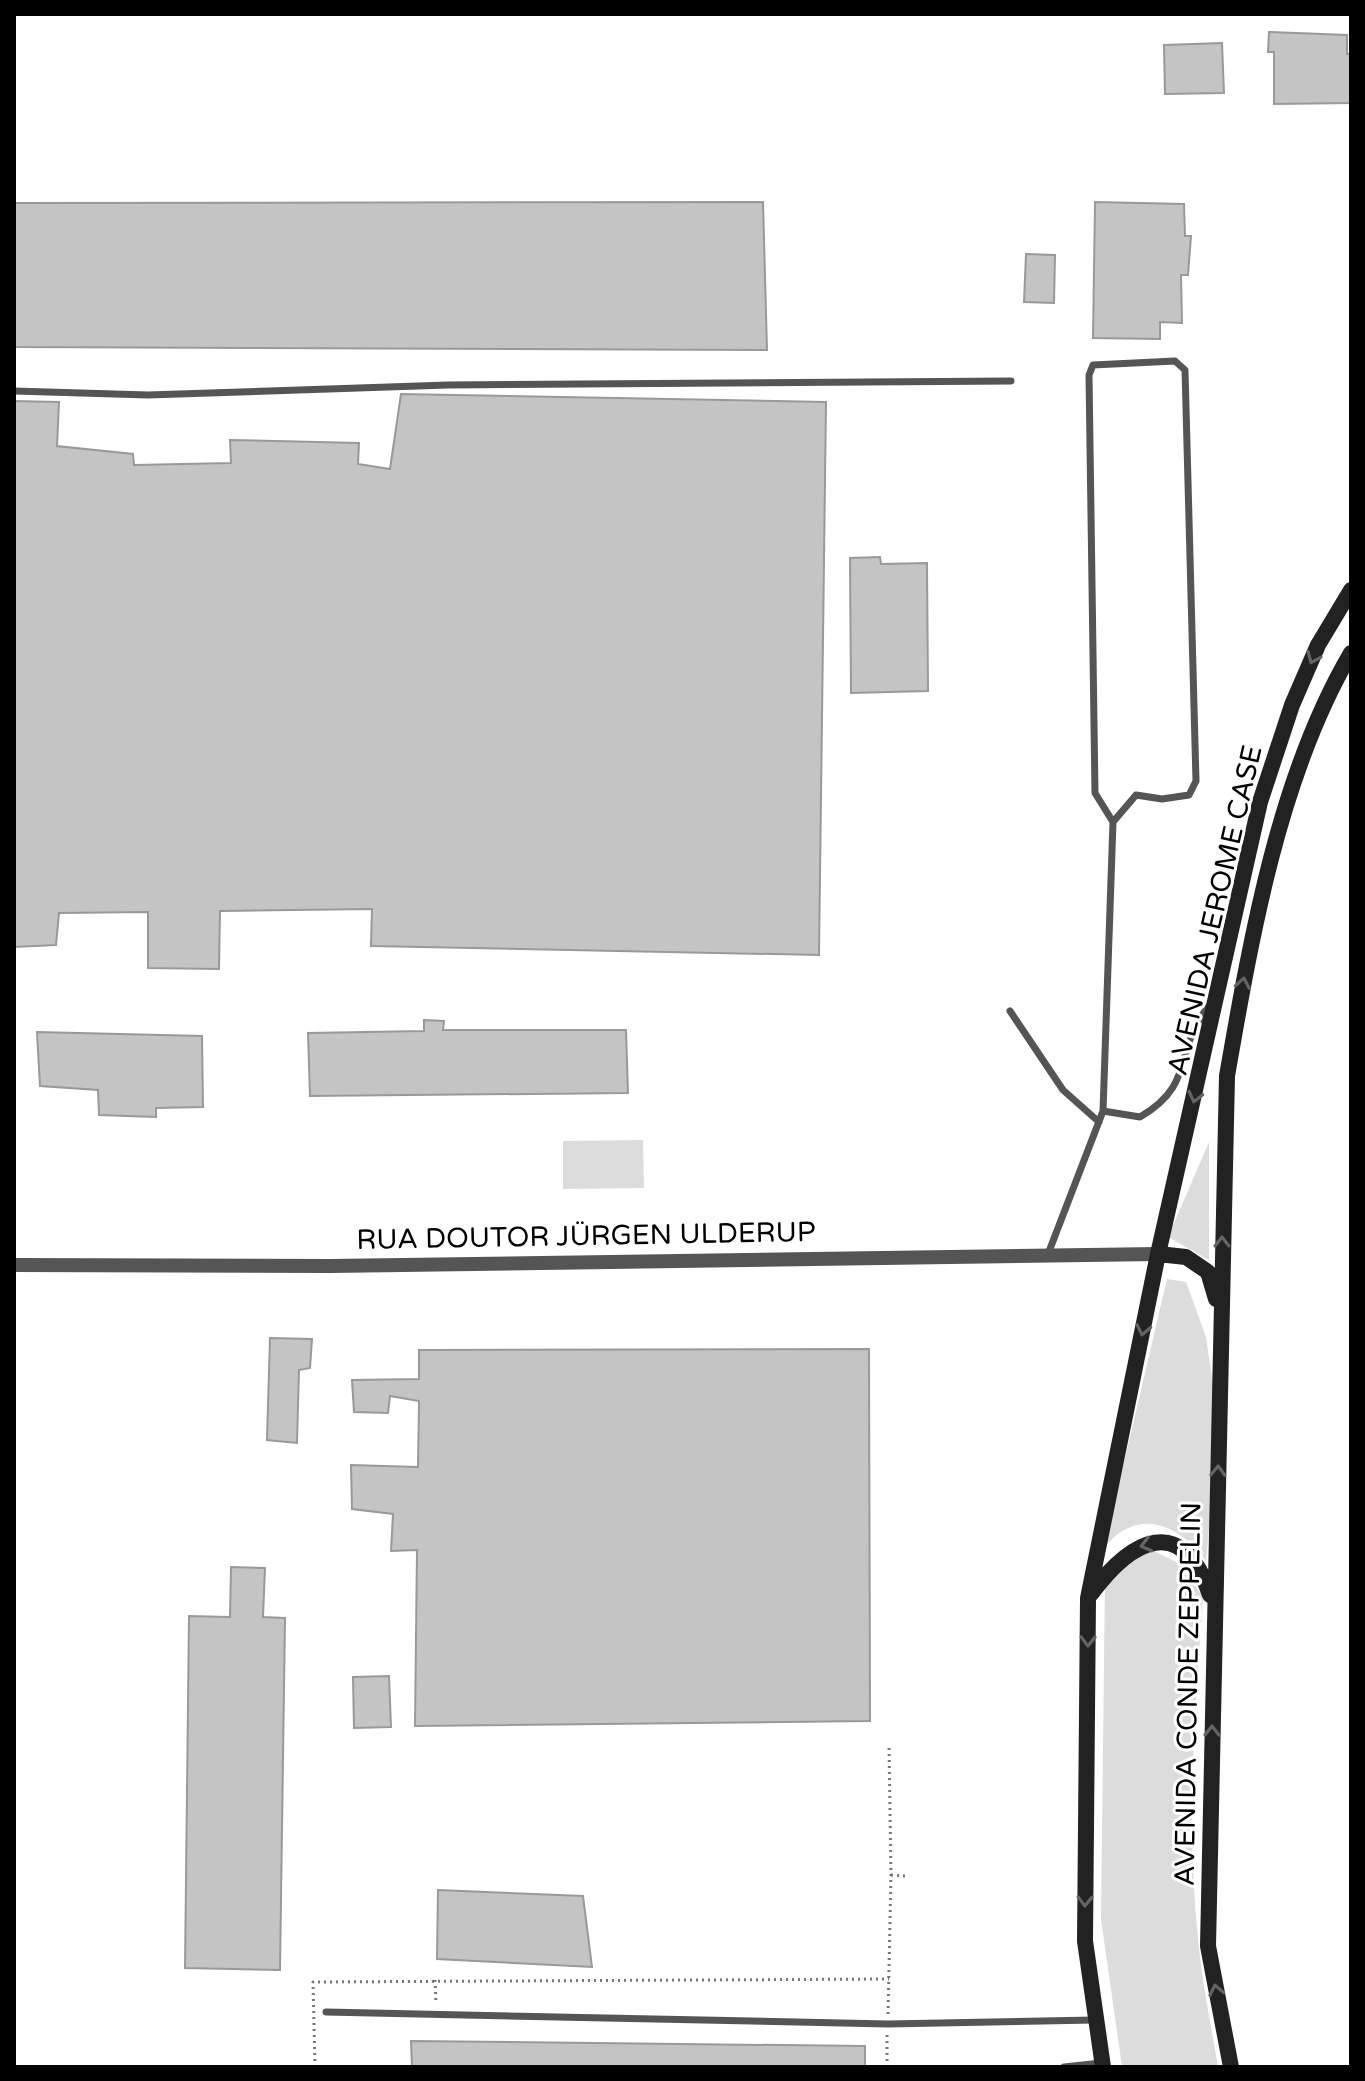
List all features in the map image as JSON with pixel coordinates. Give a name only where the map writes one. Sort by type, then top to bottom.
[{"type":"main road","name":"AVENIDA JEROME CASE","points":[[1158,1254],[1260,802],[1318,645],[1351,590]]},
{"type":"main road","name":"AVENIDA JEROME CASE","points":[[1222,1320],[1227,1076],[1250,948],[1276,840],[1329,691],[1351,653]]},
{"type":"main road","points":[[1103,2065],[1085,1941],[1088,1598],[1158,1254],[1186,1257],[1208,1272],[1222,1320]]},
{"type":"main road","name":"AVENIDA CONDE ZEPPELIN","points":[[1222,1320],[1208,1946],[1231,2067]]},
{"type":"main road","points":[[1088,1598],[1110,1568],[1132,1549],[1155,1541],[1177,1546],[1202,1570],[1214,1608]]},
{"type":"street","name":"RUA DOUTOR JÜRGEN ULDERUP","points":[[14,1265],[330,1266],[1158,1254]]},
{"type":"lane","points":[[1048,1254],[1103,1111],[1113,822],[1095,793],[1089,375],[1093,365],[1175,361],[1185,370],[1196,781],[1189,795],[1162,799],[1136,795],[1113,822]]},
{"type":"lane","points":[[14,391],[148,395],[448,385],[1011,381]]},
{"type":"lane","points":[[1103,1111],[1140,1117],[1165,1103],[1181,1077],[1194,1025],[1216,998]]},
{"type":"lane","points":[[1010,1011],[1063,1090],[1099,1122]]},
{"type":"lane","points":[[326,2012],[888,2024],[1096,2020]]},
{"type":"lane","points":[[1064,2067],[1103,2065]]},
{"type":"path","points":[[887,2067],[891,1875],[889,1746]]},
{"type":"path","points":[[891,1875],[906,1876]]},
{"type":"path","points":[[315,2067],[313,1982],[889,1979]]},
{"type":"path","points":[[435,1980],[437,2014]]},
{"type":"shaded area","points":[[643,1140],[644,1188],[563,1189],[563,1141]]},
{"type":"shaded area","points":[[1209,1142],[1209,1260],[1168,1237]]},
{"type":"shaded area","points":[[1167,1279],[1186,1282],[1206,1337],[1219,1427],[1206,1561],[1183,1537],[1157,1525],[1130,1527],[1104,1548]]},
{"type":"shaded area","points":[[1154,1551],[1176,1562],[1203,1596],[1192,1810],[1194,1896],[1204,1987],[1218,2067],[1122,2067],[1101,1919],[1105,1578],[1121,1562]]},
{"type":"building","points":[[1269,32],[1347,35],[1347,54],[1351,54],[1351,103],[1274,104],[1274,52],[1268,52]]},
{"type":"building","points":[[1222,43],[1224,93],[1165,94],[1164,45]]},
{"type":"building","points":[[763,202],[767,350],[14,347],[14,203]]},
{"type":"building","points":[[1095,202],[1184,204],[1185,236],[1191,236],[1188,275],[1181,275],[1182,323],[1160,322],[1160,339],[1093,338]]},
{"type":"building","points":[[1026,254],[1055,255],[1054,303],[1024,302]]},
{"type":"building","points":[[401,394],[826,402],[819,955],[371,946],[372,909],[220,911],[219,969],[148,968],[148,912],[59,913],[56,945],[14,947],[14,401],[59,402],[57,446],[133,454],[134,465],[231,463],[230,440],[359,443],[358,464],[390,469]]},
{"type":"building","points":[[880,557],[881,564],[927,563],[928,691],[851,693],[850,558]]},
{"type":"building","points":[[424,1020],[444,1021],[443,1030],[626,1030],[628,1093],[310,1096],[308,1033],[424,1031]]},
{"type":"building","points":[[37,1032],[202,1036],[203,1107],[156,1108],[156,1117],[99,1115],[98,1090],[40,1086]]},
{"type":"building","points":[[270,1338],[312,1339],[310,1368],[299,1370],[297,1443],[267,1440]]},
{"type":"building","points":[[869,1349],[870,1721],[415,1726],[417,1550],[391,1551],[393,1514],[352,1509],[351,1465],[418,1467],[419,1401],[390,1396],[388,1413],[354,1412],[352,1380],[419,1379],[419,1350]]},
{"type":"building","points":[[231,1567],[265,1568],[263,1617],[285,1618],[280,1970],[185,1968],[189,1616],[230,1617]]},
{"type":"building","points":[[389,1676],[391,1727],[354,1728],[353,1677]]},
{"type":"building","points":[[438,1890],[583,1896],[592,1967],[437,1959]]},
{"type":"building","points":[[411,2041],[865,2046],[865,2067],[412,2067]]}]
